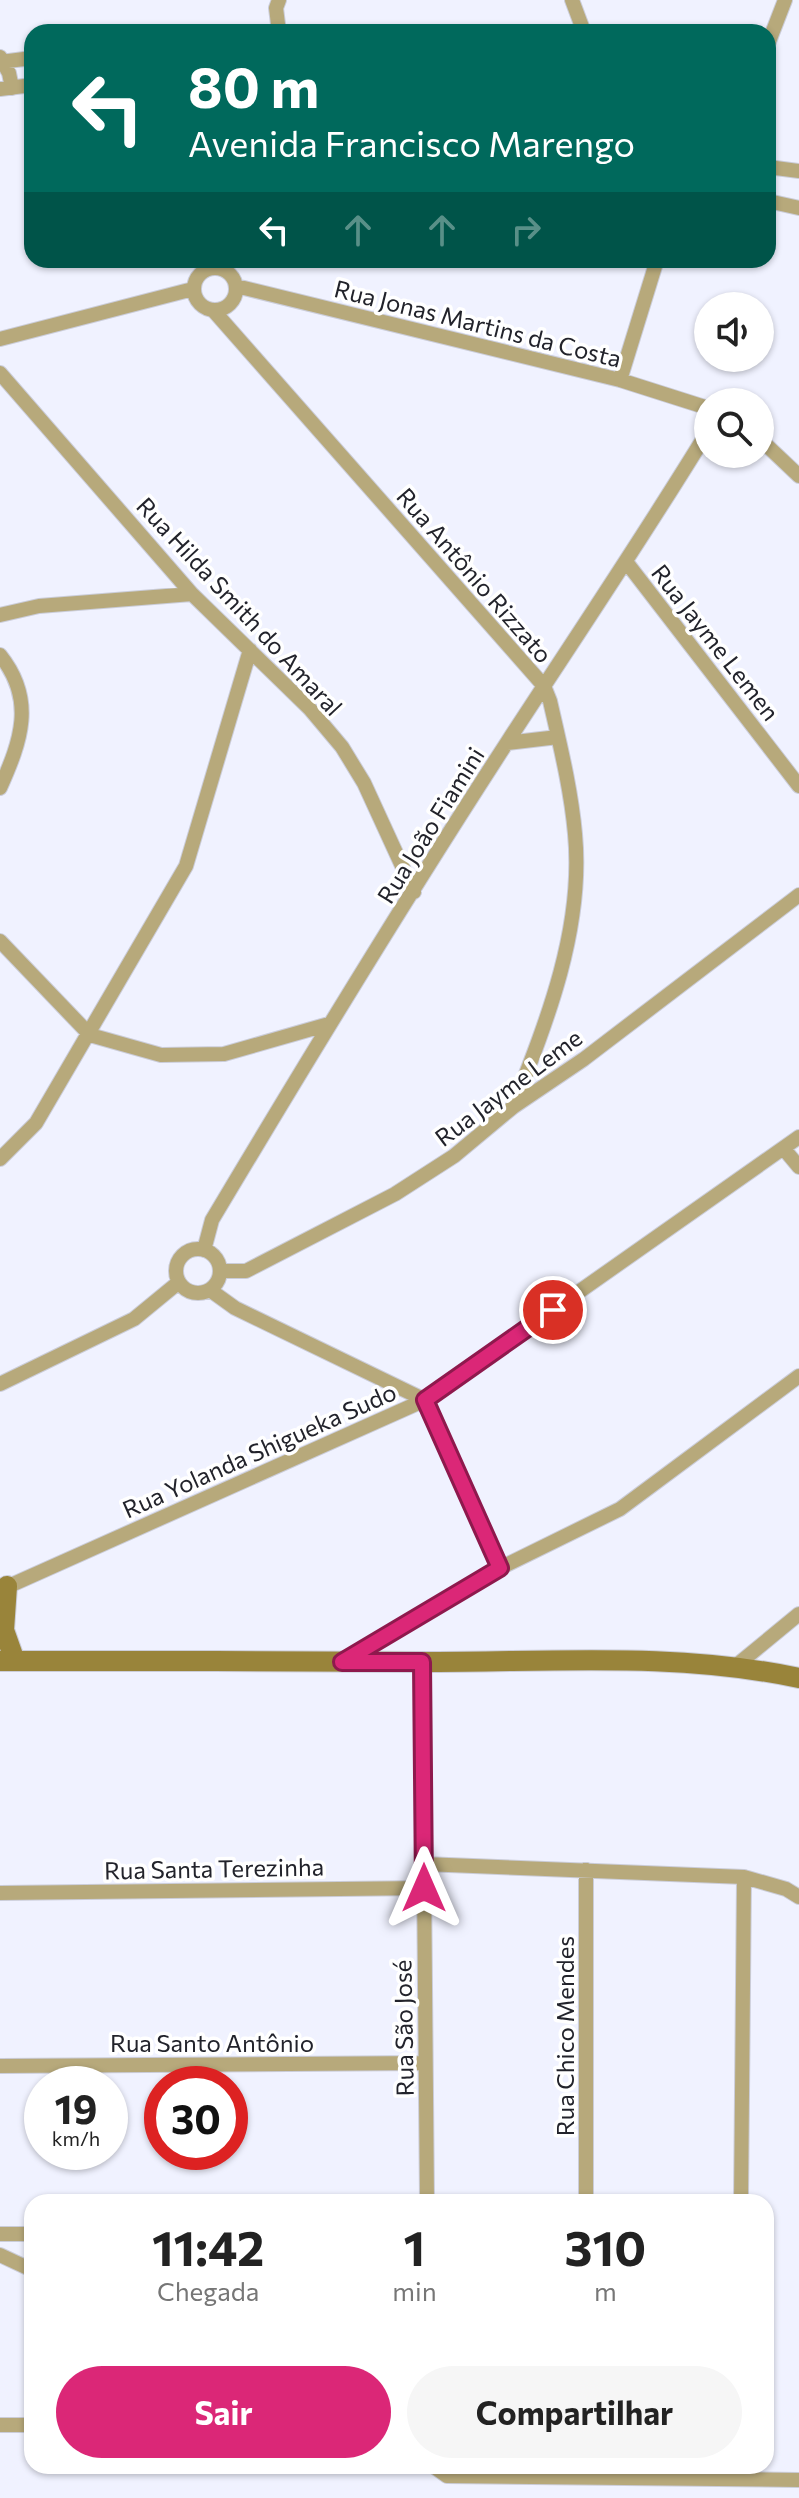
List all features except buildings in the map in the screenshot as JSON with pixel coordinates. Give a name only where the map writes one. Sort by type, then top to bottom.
[{"type":"main road","points":[[4,1588],[8,1661],[422,1662],[622,1657],[737,1665],[799,1678]]},
{"type":"street","points":[[572,0],[581,24]]},
{"type":"street","points":[[776,24],[785,0]]},
{"type":"street","points":[[275,3],[278,24]]},
{"type":"street","points":[[6,89],[1,60],[24,59]]},
{"type":"street","points":[[776,168],[799,171]]},
{"type":"street","points":[[776,203],[799,208]]},
{"type":"street","points":[[208,268],[202,271],[193,289],[197,301],[213,310],[231,303],[236,286],[231,275],[222,268]]},
{"type":"street","points":[[620,380],[655,268]]},
{"type":"street","name":"Rua Jonas Martins da Costa","points":[[236,286],[620,380],[694,404]]},
{"type":"street","points":[[0,339],[193,289]]},
{"type":"street","name":"Rua Antônio Rizzato","points":[[213,310],[544,686],[558,737],[575,835],[575,887],[563,963],[544,1028],[513,1107]]},
{"type":"street","name":"Rua Hilda Smith do Amaral","points":[[0,373],[192,594],[310,709],[342,747],[364,783],[414,892]]},
{"type":"street","points":[[774,452],[799,476]]},
{"type":"street","name":"Rua João Fiamini","points":[[204,1250],[212,1220],[329,1024],[507,743],[627,563],[694,454]]},
{"type":"street","name":"Rua Jayme Lemen","points":[[627,563],[799,786]]},
{"type":"street","points":[[0,615],[39,606],[192,594]]},
{"type":"street","points":[[0,1159],[36,1123],[186,866],[250,650]]},
{"type":"street","points":[[0,655],[24,703],[23,732],[0,788]]},
{"type":"street","points":[[507,743],[558,737]]},
{"type":"street","name":"Rua Jayme Leme","points":[[220,1271],[246,1271],[395,1194],[454,1156],[513,1107],[584,1059],[799,895]]},
{"type":"street","points":[[0,941],[90,1035],[161,1055],[224,1054],[329,1024]]},
{"type":"street","name":"Rua Yolanda Shigueka Sudo","points":[[4,1588],[425,1400],[799,1137]]},
{"type":"street","points":[[784,1149],[799,1167]]},
{"type":"street","points":[[210,1290],[220,1271],[215,1258],[204,1250],[190,1251],[179,1261],[179,1282],[189,1291],[210,1290],[235,1308],[425,1400],[500,1568]]},
{"type":"street","points":[[0,1384],[134,1319],[179,1282]]},
{"type":"street","points":[[342,1662],[500,1568],[620,1509],[799,1376]]},
{"type":"street","points":[[737,1665],[799,1614]]},
{"type":"street","name":"Rua São José","points":[[422,1662],[427,2194]]},
{"type":"street","points":[[424,1864],[744,1877],[786,1889],[799,1897]]},
{"type":"street","name":"Rua Chico Mendes","points":[[586,1870],[586,2194]]},
{"type":"street","points":[[741,2194],[744,1877]]},
{"type":"street","name":"Rua Santa Terezinha","points":[[2,1892],[424,1888]]},
{"type":"street","name":"Rua Santo Antônio","points":[[0,2066],[425,2063]]},
{"type":"street","points":[[0,2234],[24,2234]]},
{"type":"street","points":[[0,2255],[24,2266]]},
{"type":"street","points":[[0,2425],[24,2425]]},
{"type":"street","points":[[444,2474],[516,2474]]},
{"type":"street","points":[[753,2474],[799,2480]]},
{"type":"route","points":[[424,1888],[422,1662],[342,1662],[500,1568],[425,1400],[553,1310]]}]
